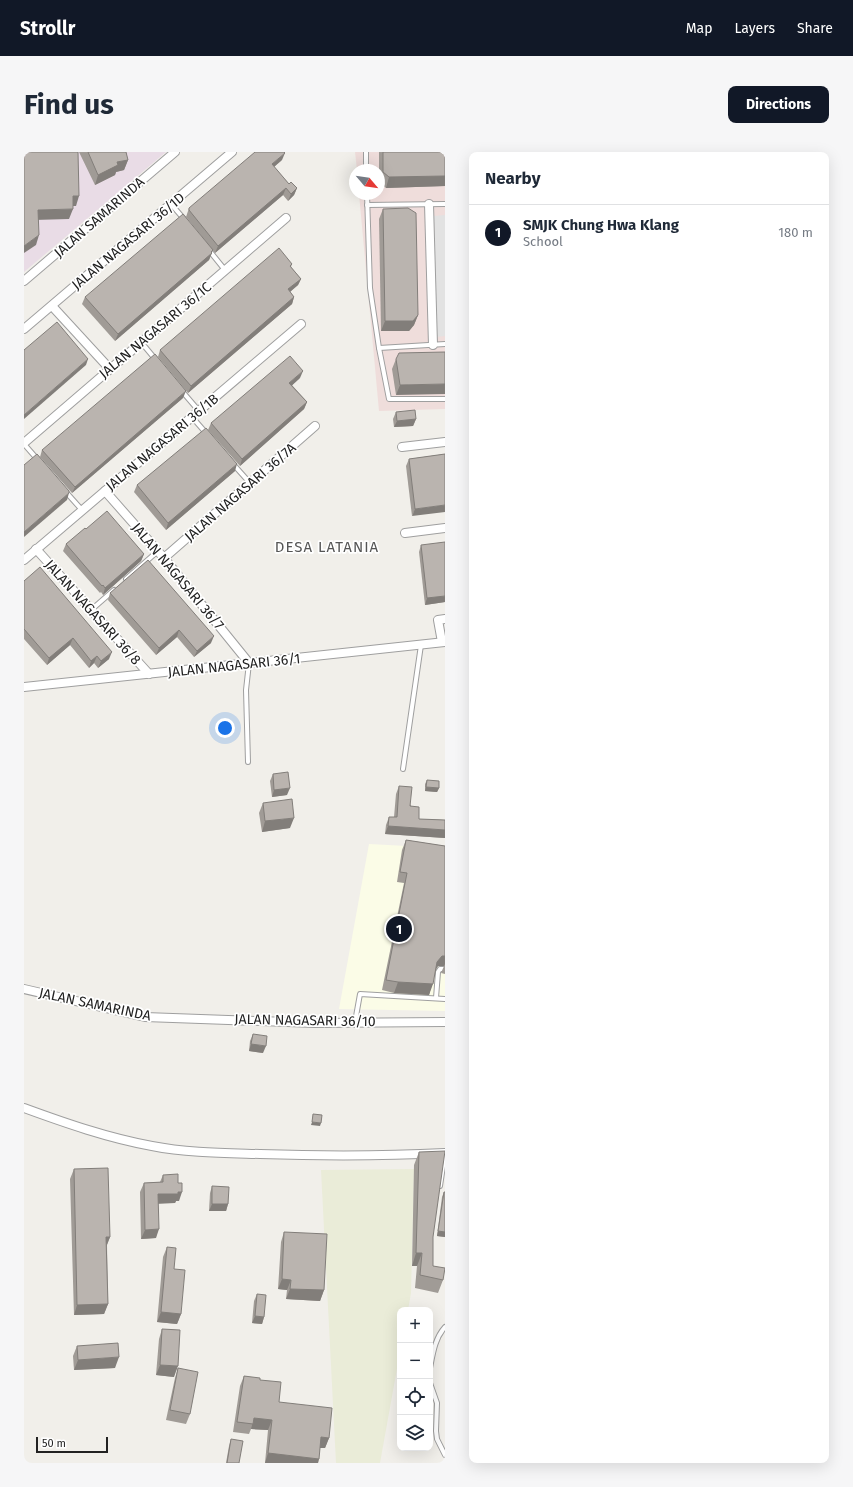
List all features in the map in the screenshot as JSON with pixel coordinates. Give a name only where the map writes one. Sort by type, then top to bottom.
[{"type":"street","name":"JALAN SAMARINDA","points":[[24,281],[175,152]]},
{"type":"street","name":"JALAN NAGASARI 36/1D","points":[[24,329],[232,152]]},
{"type":"street","points":[[429,204],[433,345]]},
{"type":"street","name":"JALAN NAGASARI 36/1C","points":[[24,443],[286,218]]},
{"type":"street","points":[[52,306],[110,368]]},
{"type":"street","name":"JALAN NAGASARI 36/1B","points":[[24,560],[301,324]]},
{"type":"street","name":"JALAN NAGASARI 36/7A","points":[[164,558],[315,426]]},
{"type":"street","points":[[402,447],[445,442]]},
{"type":"street","name":"JALAN NAGASARI 36/7","points":[[105,491],[164,558],[249,663]]},
{"type":"street","points":[[405,533],[445,528]]},
{"type":"street","name":"JALAN NAGASARI 36/8","points":[[36,550],[150,674]]},
{"type":"street","points":[[441,619],[443,642]]},
{"type":"street","name":"JALAN NAGASARI 36/1","points":[[24,687],[443,642]]},
{"type":"street","name":"JALAN SAMARINDA","points":[[24,989],[145,1017],[166,1017]]},
{"type":"street","name":"JALAN NAGASARI 36/10","points":[[166,1017],[314,1022],[445,1022]]},
{"type":"street","points":[[24,1108],[94,1132],[152,1146],[184,1150],[295,1155],[445,1153]]},
{"type":"lane","points":[[366,152],[366,164]]},
{"type":"lane","points":[[367,200],[370,288],[379,348],[389,399],[445,399]]},
{"type":"lane","points":[[171,204],[186,222]]},
{"type":"lane","points":[[367,205],[445,204]]},
{"type":"lane","points":[[206,246],[225,270]]},
{"type":"lane","points":[[141,342],[160,365]]},
{"type":"lane","points":[[379,348],[445,344]]},
{"type":"lane","points":[[180,388],[199,411]]},
{"type":"lane","points":[[192,417],[208,435]]},
{"type":"lane","points":[[24,443],[43,466]]},
{"type":"lane","points":[[229,459],[250,483]]},
{"type":"lane","points":[[63,488],[82,510]]},
{"type":"lane","points":[[125,580],[158,551]]},
{"type":"lane","points":[[91,610],[119,585]]},
{"type":"lane","points":[[403,769],[422,645]]},
{"type":"lane","points":[[248,762],[246,690],[249,663]]},
{"type":"lane","points":[[436,998],[438,972],[440,969],[445,969]]},
{"type":"lane","points":[[356,1022],[360,994],[445,999]]},
{"type":"lane","points":[[439,1192],[445,1153]]},
{"type":"lane","points":[[433,1356],[437,1339],[440,1332],[445,1327]]},
{"type":"lane","points":[[433,1392],[437,1403],[437,1438],[445,1454]]},
{"type":"shaded area","points":[[24,152],[166,152],[24,272]]},
{"type":"shaded area","points":[[355,152],[445,152],[445,409],[379,411],[360,200],[385,200],[385,164],[356,164]]},
{"type":"shaded area","points":[[445,215],[445,336],[436,337],[434,216]]},
{"type":"shaded area","points":[[369,844],[445,848],[445,1011],[339,1009]]},
{"type":"shaded area","points":[[414,1169],[411,1293],[409,1307],[397,1307],[397,1369],[380,1463],[336,1463],[321,1170]]},
{"type":"building","points":[[24,152],[78,152],[79,196],[73,196],[73,209],[38,210],[39,235],[24,246]]},
{"type":"building","points":[[88,152],[126,152],[128,160],[117,162],[118,165],[98,175]]},
{"type":"building","points":[[255,152],[284,152],[285,153],[272,164],[289,184],[291,182],[297,188],[291,194],[286,188],[218,246],[189,210],[189,208]]},
{"type":"building","points":[[383,152],[445,152],[445,176],[389,177],[385,174],[385,164],[383,164]]},
{"type":"building","points":[[408,208],[416,213],[418,315],[413,321],[385,321],[383,209]]},
{"type":"building","points":[[183,214],[213,250],[211,252],[212,253],[118,334],[85,297]]},
{"type":"building","points":[[279,248],[292,264],[290,266],[301,279],[288,289],[294,297],[191,386],[160,350]]},
{"type":"building","points":[[57,322],[88,359],[24,415],[24,350]]},
{"type":"building","points":[[445,352],[445,384],[400,385],[396,359],[399,353]]},
{"type":"building","points":[[155,354],[186,391],[75,487],[42,450]]},
{"type":"building","points":[[290,356],[303,371],[289,383],[307,402],[242,459],[211,423]]},
{"type":"building","points":[[415,410],[416,419],[397,421],[396,412]]},
{"type":"building","points":[[206,428],[237,464],[168,523],[137,485]]},
{"type":"building","points":[[37,454],[69,491],[69,493],[24,532],[24,465]]},
{"type":"building","points":[[445,454],[445,505],[415,509],[409,459]]},
{"type":"building","points":[[107,511],[144,554],[105,588],[66,544]]},
{"type":"building","points":[[445,542],[445,596],[427,598],[421,545]]},
{"type":"building","points":[[148,560],[214,636],[197,651],[179,630],[159,648],[110,593]]},
{"type":"building","points":[[40,567],[112,652],[101,661],[97,656],[91,661],[73,638],[49,658],[24,629],[24,581]]},
{"type":"building","points":[[288,772],[290,788],[274,790],[273,774]]},
{"type":"building","points":[[427,780],[439,781],[439,788],[426,787]]},
{"type":"building","points":[[399,786],[412,787],[410,806],[419,807],[419,819],[445,820],[445,830],[388,826],[389,817],[397,817]]},
{"type":"building","points":[[292,799],[294,818],[265,821],[263,803]]},
{"type":"building","points":[[406,840],[445,846],[445,956],[442,956],[437,962],[433,984],[386,980],[407,873],[400,872]]},
{"type":"building","points":[[253,1034],[267,1036],[266,1046],[251,1044]]},
{"type":"building","points":[[313,1114],[322,1115],[321,1123],[312,1122]]},
{"type":"building","points":[[445,1151],[433,1237],[433,1266],[445,1268],[443,1280],[420,1275],[422,1253],[416,1253],[419,1152]]},
{"type":"building","points":[[108,1168],[110,1237],[106,1237],[108,1304],[77,1305],[74,1169]]},
{"type":"building","points":[[178,1174],[178,1183],[182,1183],[182,1192],[178,1192],[178,1194],[158,1194],[159,1229],[145,1230],[144,1183],[163,1182],[163,1175]]},
{"type":"building","points":[[212,1186],[229,1187],[228,1204],[212,1204]]},
{"type":"building","points":[[445,1192],[445,1232],[438,1231]]},
{"type":"building","points":[[284,1232],[327,1234],[324,1290],[290,1289],[291,1280],[282,1279]]},
{"type":"building","points":[[167,1247],[176,1248],[174,1269],[185,1270],[181,1314],[161,1312]]},
{"type":"building","points":[[257,1294],[266,1295],[264,1317],[255,1316]]},
{"type":"building","points":[[162,1329],[180,1330],[178,1366],[160,1365]]},
{"type":"building","points":[[118,1343],[119,1357],[78,1360],[77,1346]]},
{"type":"building","points":[[178,1368],[198,1372],[190,1414],[170,1410]]},
{"type":"building","points":[[244,1376],[260,1378],[260,1380],[281,1382],[279,1402],[332,1408],[329,1438],[321,1437],[319,1459],[268,1453],[272,1420],[254,1418],[253,1424],[237,1422]]},
{"type":"building","points":[[231,1439],[243,1441],[239,1463],[227,1463]]},
{"type":"place","name":"SMJK Chung Hwa Klang","points":[[399,929]]},
{"type":"district","name":"DESA LATANIA","points":[[327,547]]}]
